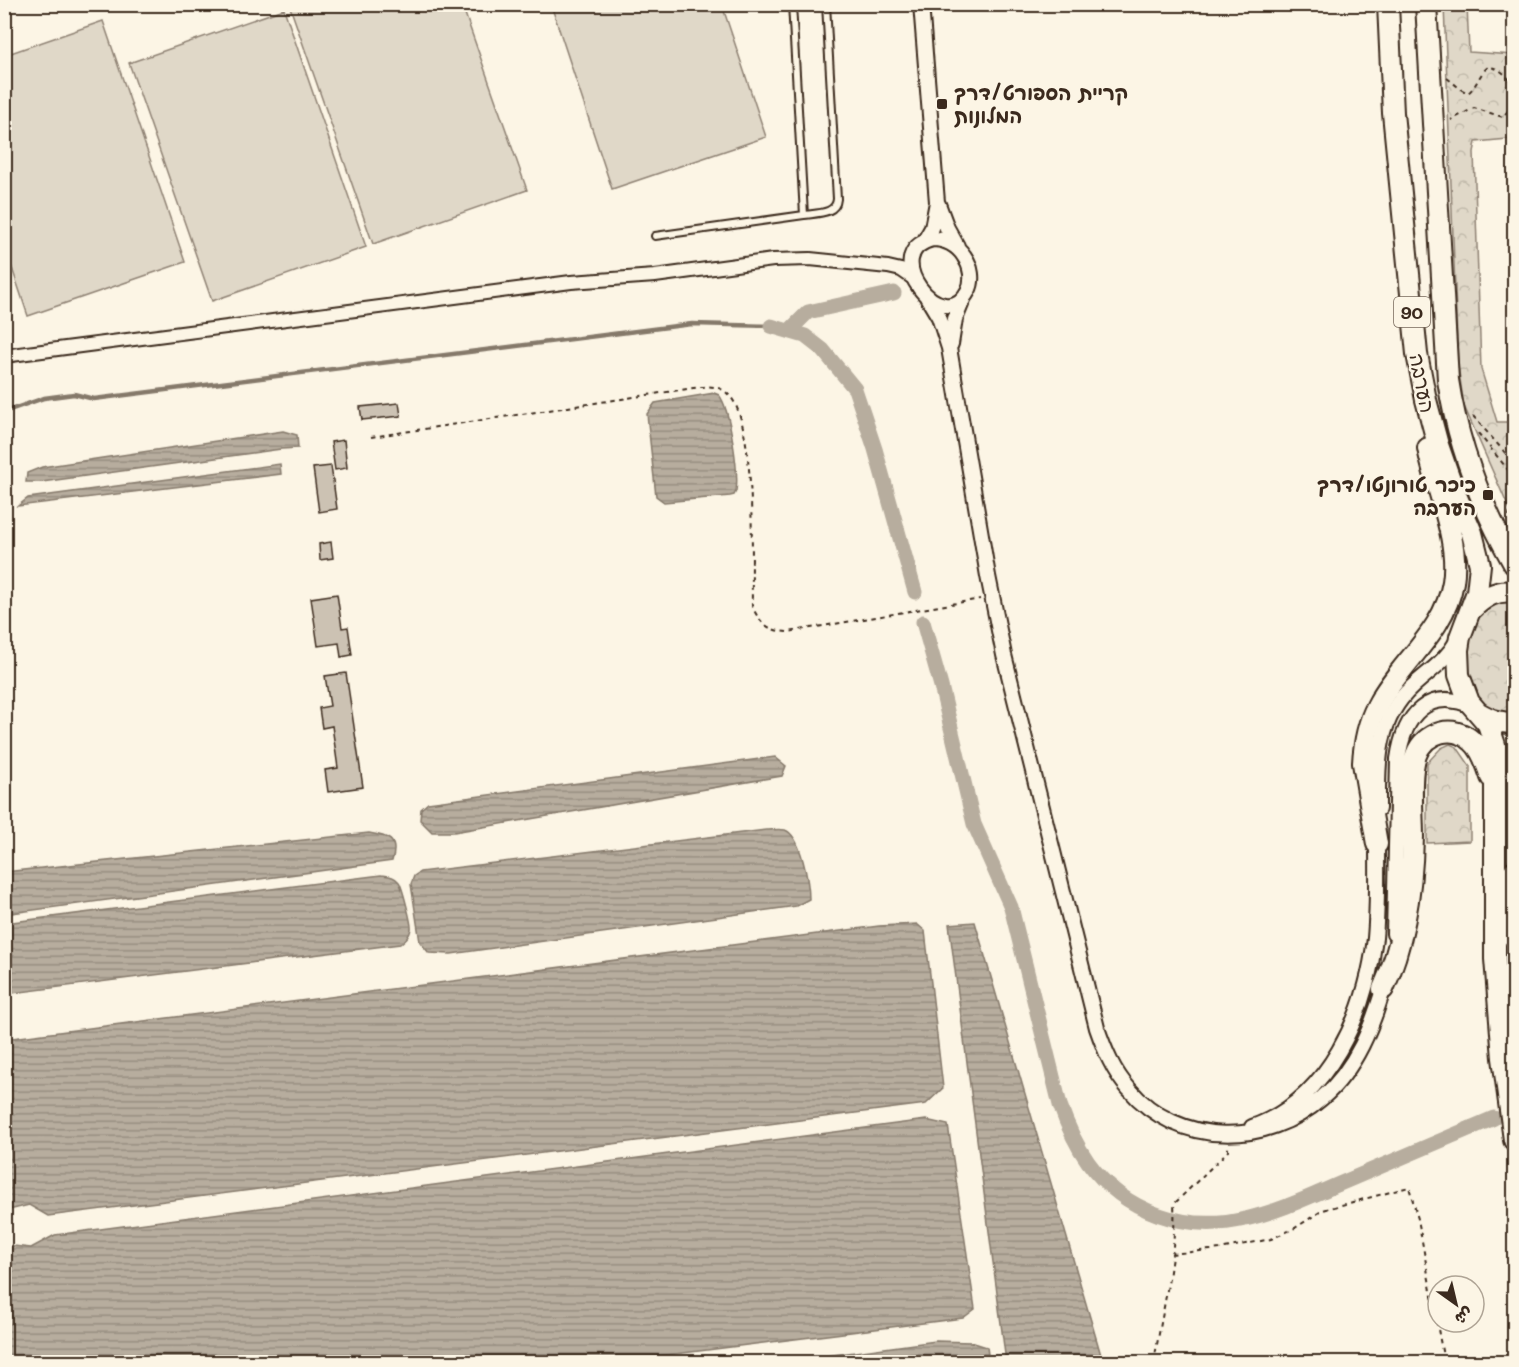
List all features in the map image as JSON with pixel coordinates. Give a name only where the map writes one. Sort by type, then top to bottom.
[{"type":"highway","name":"הערבה","points":[[1388,4],[1400,188],[1411,309],[1421,377],[1438,444],[1478,555],[1479,583],[1472,609],[1460,637],[1459,675],[1465,694],[1488,724],[1495,745],[1495,959],[1503,1058],[1515,1140]]},
{"type":"highway","name":"הערבה","points":[[1426,4],[1445,350],[1452,407],[1472,476],[1515,564]]},
{"type":"highway","points":[[1377,843],[1363,763],[1366,737],[1377,705],[1415,655],[1444,609],[1450,595],[1454,568],[1454,552],[1448,523],[1428,448],[1421,377]]},
{"type":"highway","points":[[1472,609],[1490,594],[1515,592]]},
{"type":"highway","points":[[1476,710],[1491,720],[1515,723]]},
{"type":"highway","points":[[1383,989],[1398,949],[1408,902],[1412,865],[1413,773],[1416,756],[1422,743],[1442,732],[1464,735],[1474,742],[1486,764],[1495,798]]},
{"type":"highway","points":[[1515,872],[1515,938]]},
{"type":"street","points":[[888,267],[903,264],[924,242],[932,228],[937,202],[921,4]]},
{"type":"street","points":[[937,202],[947,228],[968,262],[971,274],[970,286],[955,319],[950,355]]},
{"type":"street","points":[[924,242],[933,239],[944,240],[960,250]]},
{"type":"street","points":[[912,257],[911,269],[914,279],[942,325],[950,355],[992,597],[1010,681],[1094,1017],[1105,1051],[1116,1072],[1147,1106],[1166,1119],[1186,1128],[1208,1133],[1250,1133],[1270,1129],[1306,1111],[1323,1098],[1351,1065],[1368,1030],[1390,962],[1395,924],[1400,744],[1413,718],[1433,701],[1446,698],[1459,700],[1476,710]]},
{"type":"street","points":[[4,356],[571,282],[655,276],[773,260],[810,259],[888,267],[901,270],[914,279]]},
{"type":"street","points":[[927,297],[944,304],[955,303],[964,296]]},
{"type":"street","points":[[1231,1134],[1256,1125],[1296,1102],[1325,1071],[1346,1037],[1360,1003],[1372,955],[1377,908],[1378,766],[1381,740],[1387,723],[1403,696],[1442,662],[1460,637]]},
{"type":"lane","points":[[792,4],[804,215]]},
{"type":"lane","points":[[656,236],[804,215],[832,210],[837,206],[826,4]]},
{"type":"path","points":[[1429,68],[1468,93],[1482,72],[1488,67],[1497,68],[1505,74],[1514,94],[1511,107],[1503,117],[1474,108],[1468,109],[1433,130]]},
{"type":"path","points":[[371,437],[717,386],[729,395],[741,416],[751,487],[752,606],[757,618],[767,628],[788,632],[992,597]]},
{"type":"path","points":[[1471,412],[1515,463]]},
{"type":"path","points":[[1154,1362],[1171,1254],[1175,1221],[1174,1204],[1228,1151],[1231,1134]]},
{"type":"path","points":[[1171,1254],[1220,1250],[1271,1239],[1295,1228],[1323,1210],[1409,1186],[1418,1220],[1444,1362]]},
{"type":"green space","points":[[296,5],[462,5],[527,190],[373,244],[290,7]]},
{"type":"green space","points":[[551,5],[722,5],[766,137],[612,189]]},
{"type":"green space","points":[[1444,5],[1467,5],[1469,52],[1514,55],[1514,134],[1508,139],[1476,142],[1474,152],[1481,369],[1497,422],[1514,422],[1514,520],[1464,406],[1458,365]]},
{"type":"green space","points":[[284,9],[366,247],[212,301],[129,63]]},
{"type":"green space","points":[[103,21],[185,262],[28,316],[5,247],[5,55]]},
{"type":"green space","points":[[1514,598],[1514,717],[1504,718],[1474,698],[1470,692],[1465,638],[1484,605]]},
{"type":"green space","points":[[1450,744],[1457,747],[1470,766],[1470,841],[1427,843],[1427,763],[1441,748]]},
{"type":"shaded area","points":[[714,393],[719,395],[723,402],[730,426],[736,470],[736,491],[730,496],[664,502],[656,496],[647,414],[655,403]]},
{"type":"shaded area","points":[[283,431],[297,435],[298,448],[42,482],[26,482],[27,473],[42,467]]},
{"type":"shaded area","points":[[280,464],[281,474],[18,506],[28,498]]},
{"type":"shaded area","points":[[775,757],[786,766],[782,776],[454,832],[432,832],[420,820],[421,809],[428,803]]},
{"type":"shaded area","points":[[766,830],[785,830],[791,834],[800,850],[806,872],[809,899],[796,906],[451,954],[429,953],[420,942],[411,884],[414,876],[420,872]]},
{"type":"shaded area","points":[[369,833],[386,837],[393,843],[392,861],[5,914],[5,872]]},
{"type":"shaded area","points":[[381,875],[397,880],[404,897],[411,929],[400,944],[5,994],[5,923]]},
{"type":"shaded area","points":[[975,922],[1103,1362],[1006,1362],[949,924]]},
{"type":"shaded area","points":[[917,924],[925,931],[943,1088],[926,1104],[48,1216],[29,1205],[5,1211],[5,1039],[879,926]]},
{"type":"shaded area","points":[[926,1120],[948,1125],[975,1309],[963,1318],[611,1362],[5,1362],[5,1245],[31,1248],[55,1235]]},
{"type":"shaded area","points":[[936,1341],[971,1342],[987,1347],[989,1362],[781,1362]]},
{"type":"building","points":[[399,403],[401,416],[362,420],[360,407]]},
{"type":"building","points":[[344,440],[347,468],[335,470],[331,442]]},
{"type":"building","points":[[331,466],[337,509],[319,512],[313,468]]},
{"type":"building","points":[[331,542],[333,558],[320,560],[319,544]]},
{"type":"building","points":[[337,594],[342,628],[348,627],[352,655],[341,657],[339,643],[318,646],[311,598]]},
{"type":"building","points":[[346,673],[363,787],[328,792],[325,770],[338,768],[332,726],[322,728],[319,708],[330,706],[325,676]]},
{"type":"waterway","points":[[789,331],[808,312],[894,293]]},
{"type":"waterway","points":[[4,412],[44,398],[74,394],[94,399],[692,324],[771,326]]},
{"type":"waterway","points":[[771,326],[805,336],[823,350],[855,389],[875,449],[915,592]]},
{"type":"waterway","points":[[923,622],[974,824],[1011,907],[1060,1105],[1072,1135],[1088,1162],[1119,1194],[1138,1206],[1179,1220],[1223,1223],[1245,1219],[1299,1201],[1494,1118]]},
{"type":"place","name":"קריית הספורט/דרך המלונות","points":[[942,104]]},
{"type":"place","name":"כיכר טורונטו/דרך הערבה","points":[[1488,495]]}]
